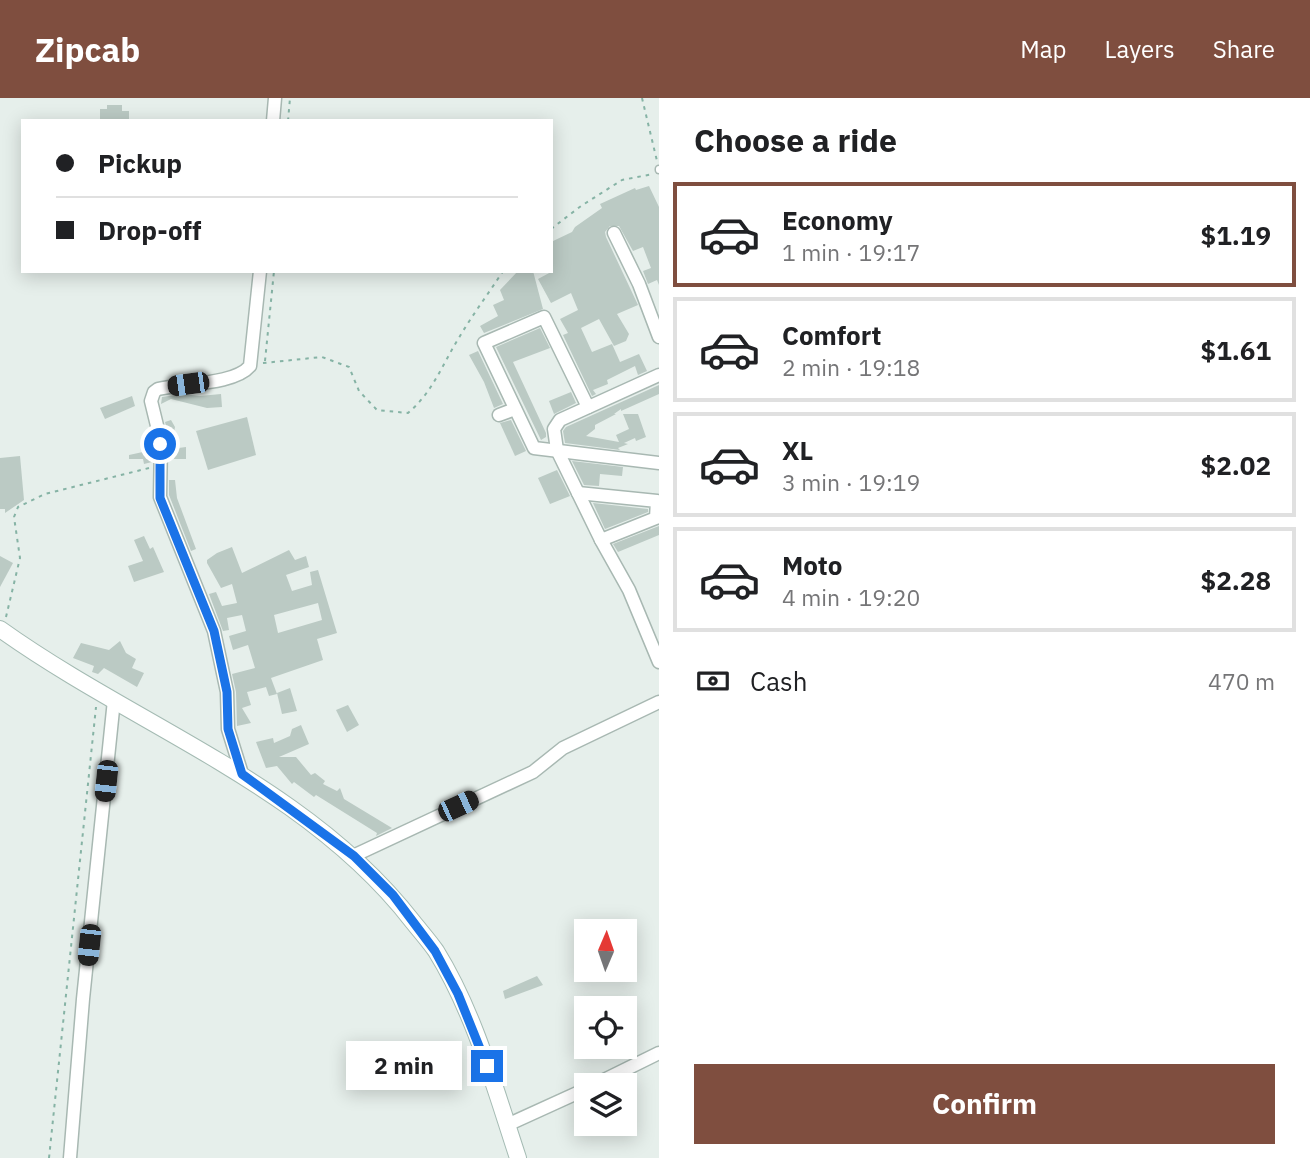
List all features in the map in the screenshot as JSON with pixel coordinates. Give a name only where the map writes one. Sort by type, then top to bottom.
[{"type":"street","points":[[273,119],[275,98]]},
{"type":"street","points":[[614,233],[639,284],[659,337]]},
{"type":"street","points":[[242,774],[228,729],[227,692],[214,631],[160,498],[160,442],[151,401],[154,391],[165,387],[233,377],[245,372],[250,366],[260,273]]},
{"type":"street","points":[[588,407],[545,318],[541,317],[484,343],[514,409],[525,421],[534,448],[659,463]]},
{"type":"street","points":[[659,374],[558,422],[554,429],[557,450],[629,590],[659,662]]},
{"type":"street","points":[[499,415],[514,409]]},
{"type":"street","points":[[578,493],[657,501],[656,518],[601,540]]},
{"type":"street","points":[[1,630],[98,692],[242,774],[354,856],[393,895],[435,951],[463,1006],[487,1066],[518,1158]]},
{"type":"street","points":[[69,1158],[114,700]]},
{"type":"street","points":[[354,856],[533,772],[563,748],[659,702]]},
{"type":"street","points":[[618,1073],[659,1053]]},
{"type":"street","points":[[507,1125],[574,1094]]},
{"type":"path","points":[[288,119],[290,98]]},
{"type":"path","points":[[553,227],[581,205],[622,180],[654,174],[659,169],[642,98]]},
{"type":"path","points":[[265,362],[274,273]]},
{"type":"path","points":[[250,366],[265,362],[321,358],[349,367],[359,391],[377,410],[408,413],[422,402],[459,336],[502,273]]},
{"type":"path","points":[[1,630],[19,570],[14,517],[18,507],[45,495],[159,465]]},
{"type":"path","points":[[49,1158],[98,692]]},
{"type":"building","points":[[107,105],[122,105],[122,111],[129,111],[129,119],[100,119],[100,109],[107,109]]},
{"type":"building","points":[[649,186],[659,207],[659,285],[657,280],[648,284],[643,271],[651,268],[643,247],[633,251],[619,226],[610,226],[605,232],[606,237],[638,305],[617,314],[629,334],[626,341],[614,346],[599,319],[581,328],[592,352],[612,344],[620,362],[639,354],[647,371],[638,375],[635,366],[607,380],[608,384],[593,390],[596,394],[592,396],[563,335],[568,333],[560,319],[578,310],[571,293],[551,303],[538,279],[553,273],[553,241],[572,232],[602,208],[600,204],[635,188],[636,190]]},
{"type":"building","points":[[516,273],[534,273],[543,309],[484,333],[480,326],[498,316],[493,305],[504,300],[500,290]]},
{"type":"building","points":[[540,328],[550,348],[513,362],[546,433],[546,437],[541,440],[496,347]]},
{"type":"building","points":[[478,351],[503,404],[494,408],[469,355]]},
{"type":"building","points":[[659,385],[659,394],[621,409],[595,425],[595,429],[586,436],[619,442],[616,435],[629,429],[623,414],[638,414],[646,437],[624,443],[628,444],[618,448],[620,450],[565,443],[563,431],[566,427]]},
{"type":"building","points":[[571,392],[576,403],[554,414],[549,401]]},
{"type":"building","points":[[221,394],[222,407],[207,408],[171,399],[161,404],[162,397]]},
{"type":"building","points":[[132,396],[135,406],[105,419],[100,408]]},
{"type":"building","points":[[247,417],[256,455],[208,470],[196,431]]},
{"type":"building","points":[[171,420],[175,427],[171,449],[186,447],[186,459],[169,459],[170,440],[165,422]]},
{"type":"building","points":[[511,420],[526,451],[515,456],[500,423]]},
{"type":"building","points":[[152,450],[152,462],[144,464],[143,459],[129,459],[129,455]]},
{"type":"building","points":[[20,456],[24,500],[5,513],[5,509],[0,509],[0,458]]},
{"type":"building","points":[[572,461],[623,467],[622,476],[600,474],[599,486],[584,485]]},
{"type":"building","points":[[557,470],[570,496],[550,504],[538,478]]},
{"type":"building","points":[[169,480],[175,480],[177,498],[196,549],[191,551],[169,495]]},
{"type":"building","points":[[593,503],[648,509],[648,512],[605,529]]},
{"type":"building","points":[[659,526],[659,535],[618,552],[613,544]]},
{"type":"building","points":[[144,536],[150,549],[153,547],[164,572],[134,582],[128,566],[143,561],[134,540]]},
{"type":"building","points":[[232,547],[242,573],[289,550],[295,560],[306,556],[309,567],[286,575],[292,591],[312,585],[310,572],[318,570],[337,633],[317,639],[323,660],[271,678],[277,694],[269,696],[266,687],[247,692],[251,705],[242,708],[251,723],[237,726],[236,692],[232,674],[255,668],[248,645],[233,650],[229,636],[246,631],[242,615],[227,618],[229,630],[223,631],[209,594],[216,592],[222,606],[237,603],[232,584],[221,588],[207,563],[207,560]],"holes":[[[318,603],[322,620],[278,633],[274,615]]]},
{"type":"building","points":[[0,556],[13,563],[0,587]]},
{"type":"building","points":[[120,641],[126,653],[136,659],[132,668],[144,673],[137,687],[104,668],[98,674],[92,672],[94,666],[73,658],[81,643],[109,650]]},
{"type":"building","points":[[290,688],[297,711],[282,714],[277,693]]},
{"type":"building","points":[[348,705],[359,725],[347,732],[336,710]]},
{"type":"building","points":[[301,725],[309,744],[279,757],[296,757],[311,775],[315,773],[325,781],[323,784],[337,791],[340,788],[344,799],[392,828],[376,836],[377,833],[316,795],[314,797],[294,782],[292,784],[277,766],[266,768],[256,742],[273,738],[274,743],[290,736],[292,729]]},
{"type":"building","points":[[537,976],[543,985],[505,999],[503,991]]},
{"type":"route","points":[[160,444],[160,498],[214,631],[227,692],[228,729],[242,774],[354,856],[393,895],[435,951],[458,994],[487,1066]]}]
